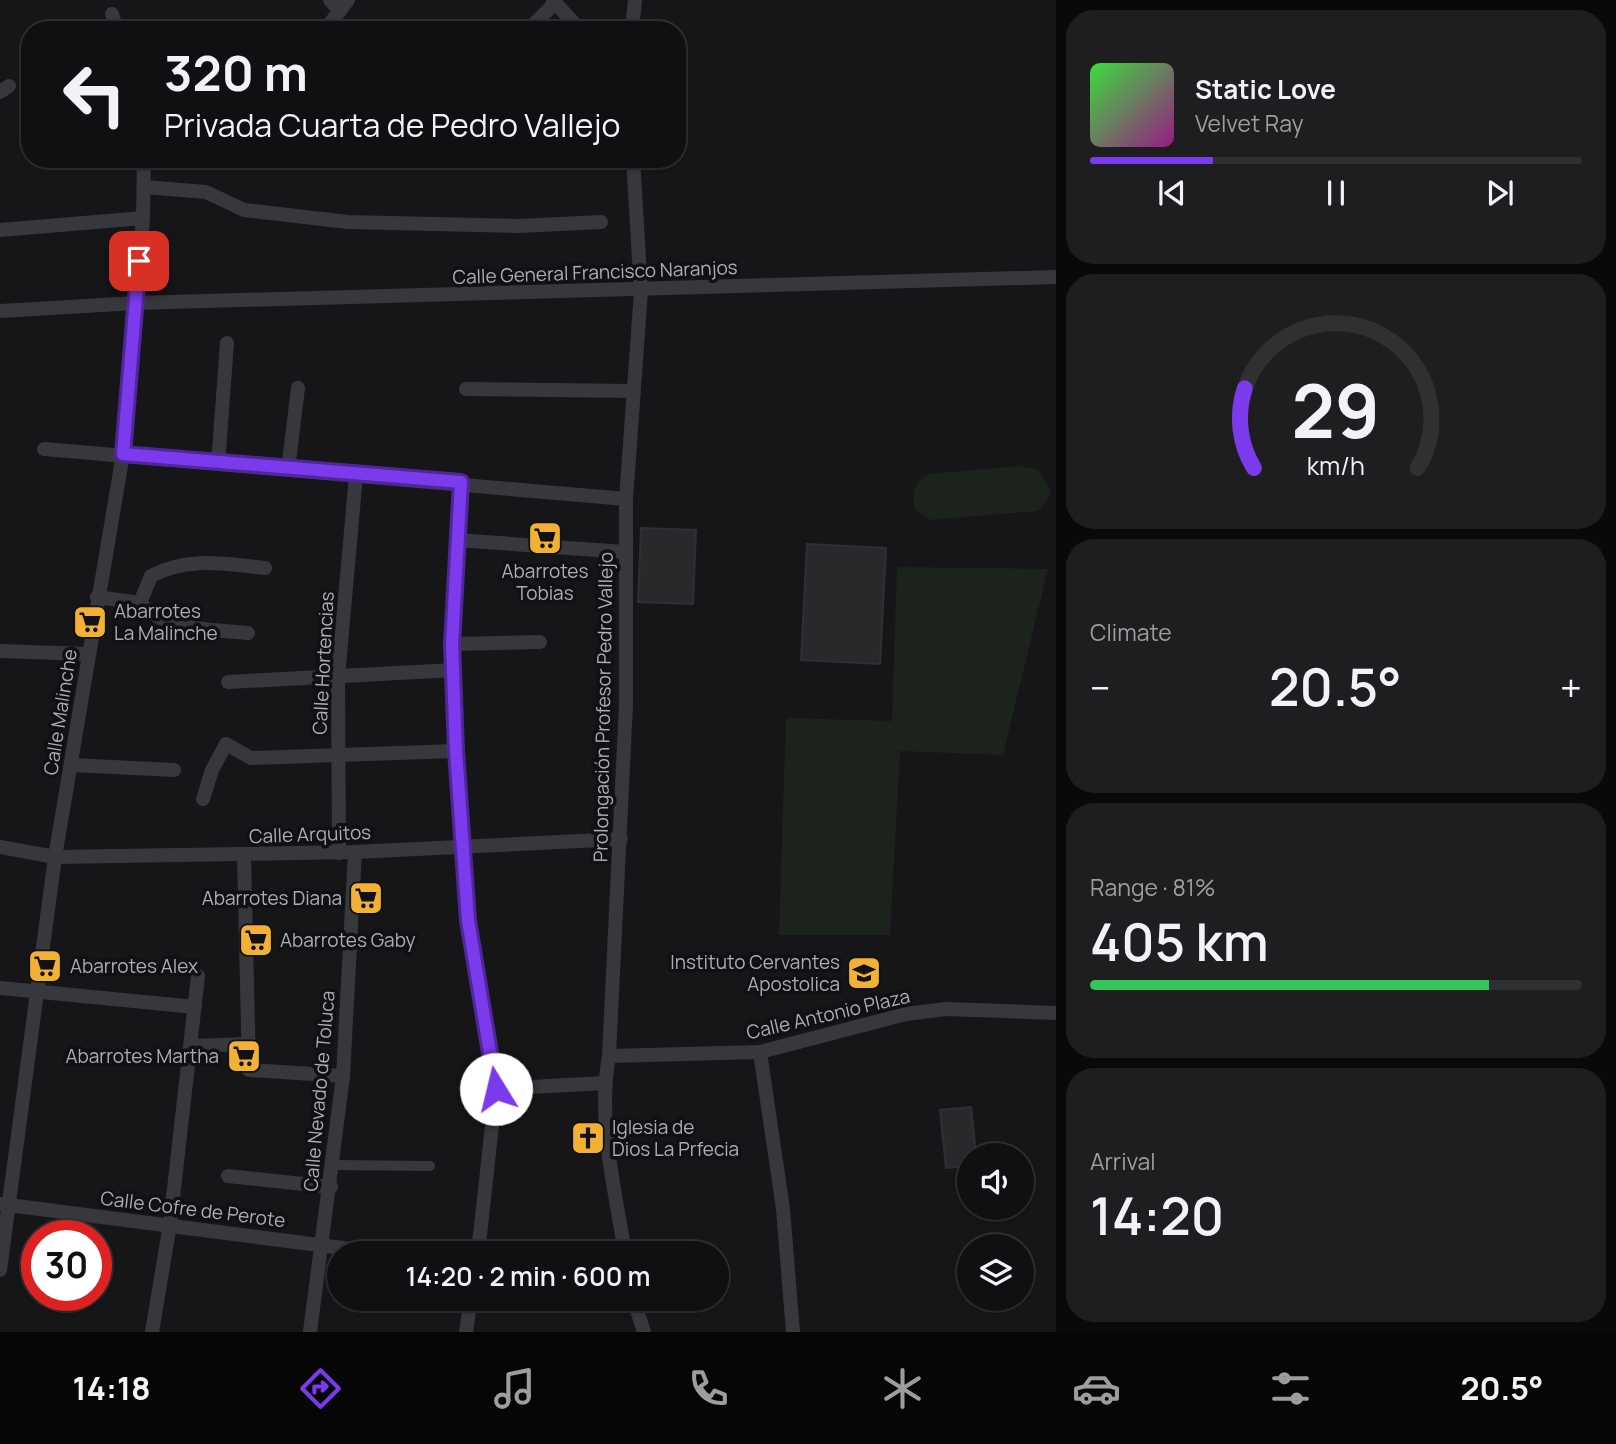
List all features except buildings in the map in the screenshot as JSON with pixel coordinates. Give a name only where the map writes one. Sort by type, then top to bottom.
[{"type":"street","points":[[633,21],[635,0]]},
{"type":"street","points":[[536,21],[554,2],[572,21]]},
{"type":"street","points":[[330,21],[339,4]]},
{"type":"street","points":[[112,14],[114,21]]},
{"type":"street","name":"Calle Malinche","points":[[0,1270],[4,1205],[55,858],[123,454],[143,218],[144,168]]},
{"type":"street","name":"Prolongación Profesor Pedro Vallejo","points":[[623,1241],[607,1137],[604,1083],[609,1056],[621,839],[626,704],[626,499],[641,291],[633,168]]},
{"type":"street","points":[[144,187],[206,191],[244,210],[348,222],[519,226],[601,222]]},
{"type":"street","points":[[0,230],[143,218]]},
{"type":"street","name":"Calle General Francisco Naranjos","points":[[0,310],[136,303],[641,291],[1056,277]]},
{"type":"street","points":[[218,464],[227,343]]},
{"type":"street","points":[[288,470],[298,388]]},
{"type":"street","points":[[466,389],[633,391]]},
{"type":"street","points":[[44,449],[461,482],[626,499]]},
{"type":"street","name":"Calle Hortencias","points":[[339,853],[338,677],[356,475]]},
{"type":"street","points":[[461,482],[452,644],[456,751],[468,920],[496,1089],[479,1241]]},
{"type":"street","points":[[456,540],[625,552]]},
{"type":"street","points":[[141,603],[151,576],[166,568],[197,562],[265,568]]},
{"type":"street","points":[[97,597],[141,603],[152,615],[173,624],[248,633]]},
{"type":"street","points":[[452,644],[540,642]]},
{"type":"street","points":[[0,651],[88,654]]},
{"type":"street","points":[[228,682],[454,670]]},
{"type":"street","points":[[203,799],[212,770],[226,744],[251,758],[456,751]]},
{"type":"street","points":[[72,765],[174,769]]},
{"type":"street","name":"Calle Arquitos","points":[[0,847],[55,858],[339,853],[621,839]]},
{"type":"street","name":"Calle Nevado de Toluca","points":[[310,1332],[334,1165],[343,1076],[355,852]]},
{"type":"street","points":[[244,855],[250,1044],[248,1070],[343,1076]]},
{"type":"street","points":[[152,1332],[170,1224],[198,976]]},
{"type":"street","points":[[0,988],[195,1007]]},
{"type":"street","name":"Calle Antonio Plaza","points":[[609,1056],[760,1052],[906,1014],[946,1009],[1056,1013]]},
{"type":"street","points":[[192,1046],[250,1044]]},
{"type":"street","points":[[760,1052],[783,1209],[793,1332]]},
{"type":"street","points":[[496,1089],[604,1083]]},
{"type":"street","points":[[334,1165],[430,1166]]},
{"type":"street","points":[[228,1176],[331,1187]]},
{"type":"street","name":"Calle Cofre de Perote","points":[[4,1205],[327,1246]]},
{"type":"street","points":[[466,1332],[469,1311]]},
{"type":"street","points":[[638,1311],[644,1332]]},
{"type":"shaded area","points":[[1018,466],[1038,469],[1051,490],[1047,502],[1037,511],[930,520],[915,510],[914,489],[929,474]]},
{"type":"shaded area","points":[[897,567],[1048,569],[1003,755],[900,751],[890,935],[779,935],[786,718],[892,721]]},
{"type":"place","name":"Abarrotes Tobias","points":[[545,538]]},
{"type":"place","name":"Abarrotes La Malinche","points":[[90,622]]},
{"type":"place","name":"Abarrotes Diana","points":[[366,898]]},
{"type":"place","name":"Abarrotes Gaby","points":[[256,940]]},
{"type":"place","name":"Abarrotes Alex","points":[[45,966]]},
{"type":"place","name":"Instituto Cervantes Apostolica","points":[[864,973]]},
{"type":"place","name":"Abarrotes Martha","points":[[244,1056]]},
{"type":"place","name":"Iglesia de Dios La Prfecia","points":[[588,1138]]},
{"type":"route","points":[[139,261],[123,454],[288,470],[461,482],[452,644],[456,751],[468,920],[496,1089]]}]
